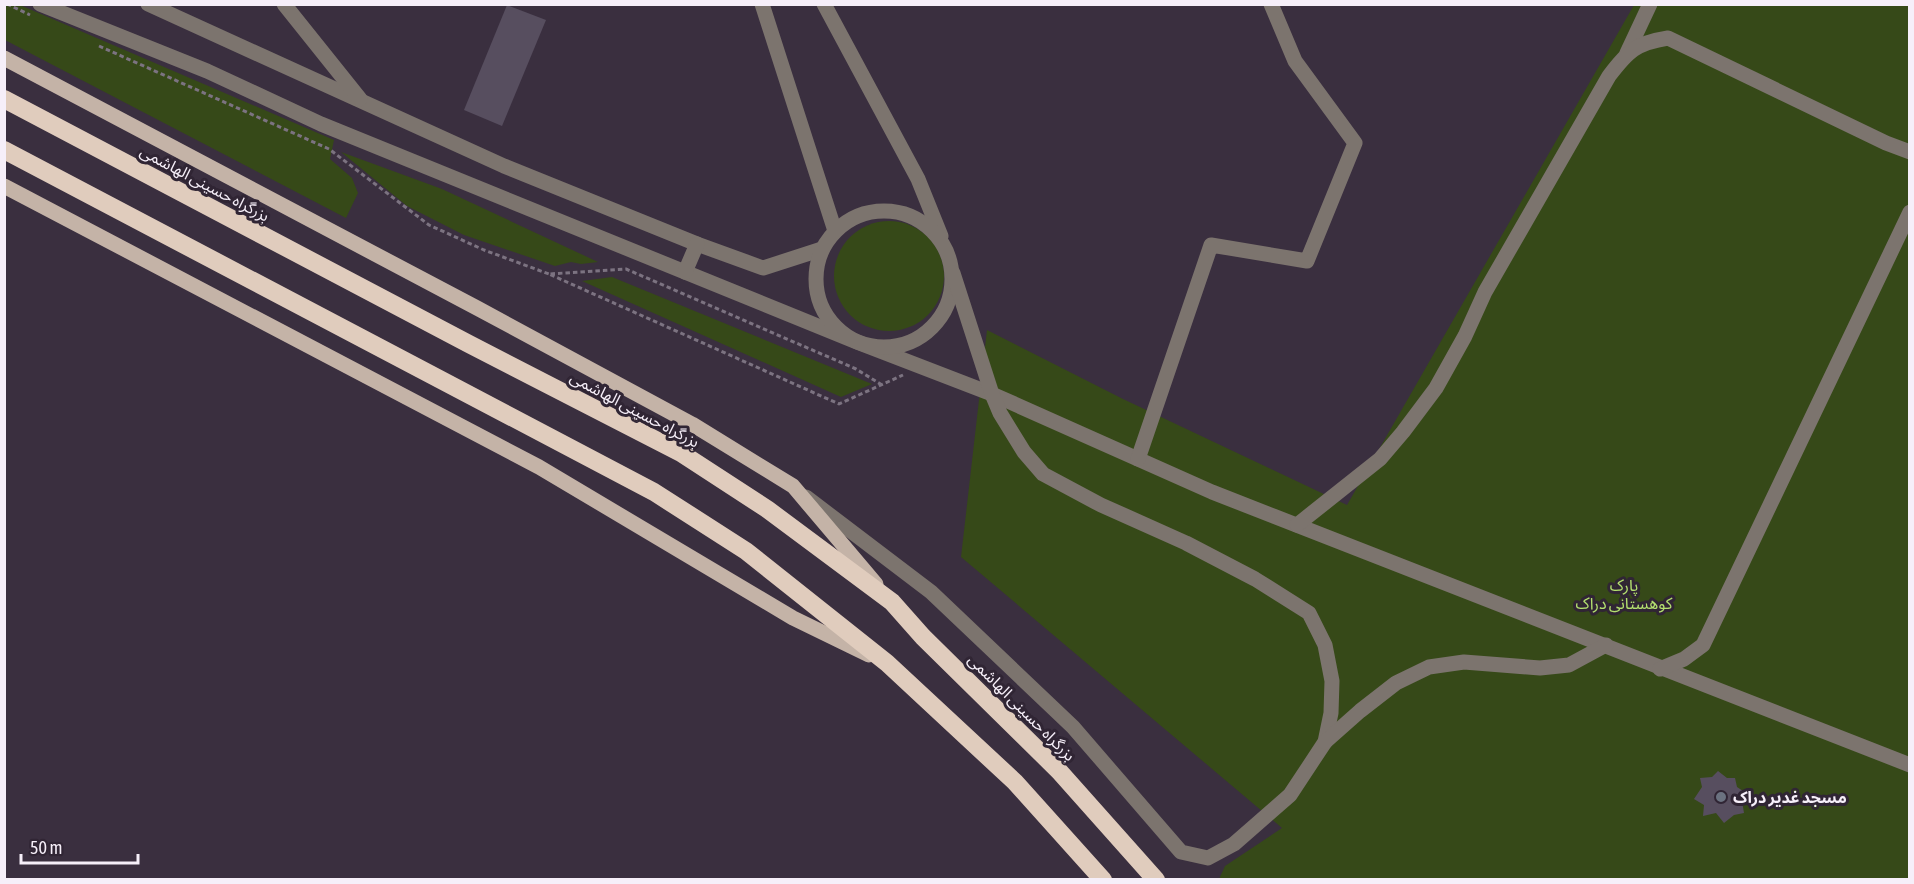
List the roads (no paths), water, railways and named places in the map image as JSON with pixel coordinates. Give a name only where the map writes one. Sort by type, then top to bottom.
[{"type":"highway","name":"بزرگراه حسینی الهاشمی","points":[[4,99],[681,453],[767,509],[892,602],[923,636],[1059,771],[1156,879]]},
{"type":"highway","points":[[4,150],[654,492],[746,551],[887,663],[1015,782],[1103,879]]},
{"type":"main road","points":[[4,58],[692,424],[793,486],[892,602]]},
{"type":"main road","points":[[4,186],[539,467],[793,618],[887,663]]},
{"type":"street","points":[[147,4],[504,166],[697,244],[763,267],[822,249]]},
{"type":"street","points":[[284,4],[362,101]]},
{"type":"street","points":[[762,4],[835,231]]},
{"type":"street","points":[[824,4],[918,178],[946,250],[992,394],[1013,435],[1043,474],[1101,505],[1186,543],[1255,579],[1309,613],[1325,645],[1332,681],[1331,713],[1325,742]]},
{"type":"street","points":[[1138,459],[1210,245],[1307,261],[1355,143],[1295,61],[1271,4]]},
{"type":"street","points":[[1297,525],[1380,459],[1436,388],[1485,292],[1609,76],[1626,53],[1650,4]]},
{"type":"street","points":[[40,12],[207,71],[321,124],[857,342],[992,394],[1212,492],[1910,765]]},
{"type":"street","points":[[1626,53],[1648,41],[1668,38],[1886,143],[1910,152]]},
{"type":"street","points":[[946,250],[933,231],[915,218],[894,211],[873,211],[852,218],[835,231],[822,249],[816,270],[816,292],[824,312],[837,330],[857,342],[880,348],[905,345],[924,335],[941,318],[951,296],[952,273]]},
{"type":"street","points":[[1660,669],[1684,659],[1704,645],[1910,212]]},
{"type":"street","points":[[685,272],[697,244]]},
{"type":"street","points":[[793,486],[931,592],[1073,727],[1181,852],[1208,858],[1234,844],[1290,795],[1325,742],[1396,683],[1430,667],[1464,662],[1540,668],[1569,665],[1606,645]]},
{"type":"place","name":"مسجد غدیر دراک","points":[[1721,797]]},
{"type":"park label","name":"پارک کوهستانی دراک","points":[[1624,594]]}]
